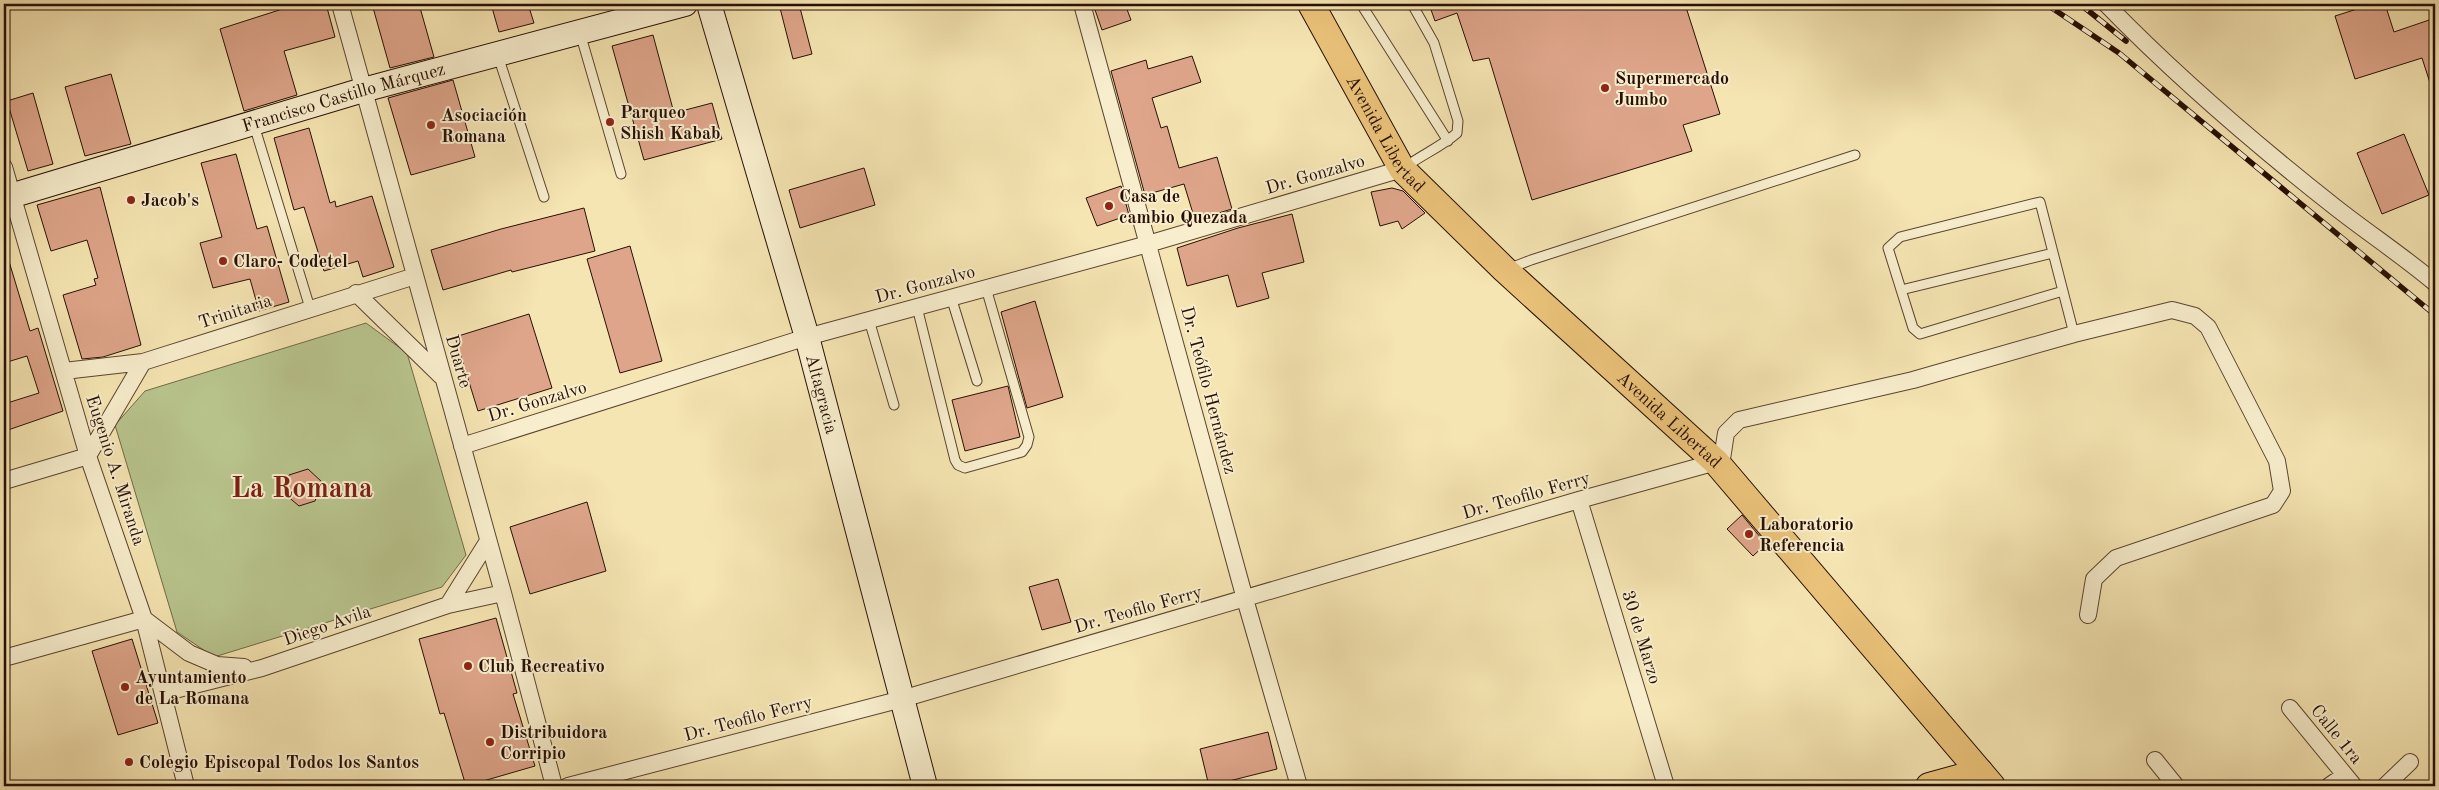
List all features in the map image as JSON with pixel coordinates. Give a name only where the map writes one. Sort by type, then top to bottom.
[{"type":"main road","name":"Avenida Libertad","points":[[1298,4],[1342,62]]},
{"type":"main road","name":"Avenida Libertad","points":[[1311,4],[1402,169],[1505,270],[1716,462],[1986,779]]},
{"type":"main road","points":[[1929,786],[1986,779]]},
{"type":"street","name":"Duarte","points":[[340,4],[503,593],[554,786]]},
{"type":"street","name":"Francisco Castillo Márquez","points":[[8,197],[363,90],[685,4]]},
{"type":"street","name":"Altagracia","points":[[709,4],[807,337],[925,786]]},
{"type":"street","name":"Dr. Teófilo Hernández","points":[[1082,4],[1244,599],[1299,786]]},
{"type":"street","points":[[2106,4],[2160,60],[2217,110],[2336,208],[2435,283]]},
{"type":"street","name":"Eugenio A. Miranda","points":[[4,167],[8,197],[64,372],[88,456],[144,619],[186,786]]},
{"type":"street","name":"Dr. Gonzalvo","points":[[462,446],[807,337],[1148,244],[1402,169]]},
{"type":"street","name":"Trinitaria","points":[[64,372],[143,362],[356,293],[415,276]]},
{"type":"street","points":[[356,293],[443,378]]},
{"type":"street","points":[[1716,462],[1722,458],[1727,430],[1738,420],[1913,380],[2074,334],[2172,310],[2195,316],[2208,327],[2277,461],[2282,491],[2273,505],[2116,558],[2094,579],[2088,615]]},
{"type":"street","points":[[4,481],[88,456],[143,362]]},
{"type":"street","name":"Dr. Teofilo Ferry","points":[[568,786],[902,699],[1579,500],[1716,462]]},
{"type":"street","name":"30 de Marzo","points":[[1579,500],[1666,786]]},
{"type":"street","points":[[448,605],[488,541]]},
{"type":"street","name":"Diego Avila","points":[[163,693],[262,668],[448,605],[503,593]]},
{"type":"street","points":[[4,658],[144,619],[189,654],[217,666],[262,668]]},
{"type":"street","name":"Calle 1ra","points":[[2290,708],[2349,780]]},
{"type":"street","points":[[2155,760],[2176,786]]},
{"type":"street","points":[[2385,786],[2410,762]]},
{"type":"street","points":[[2329,786],[2349,780]]},
{"type":"lane","points":[[1361,4],[1448,141]]},
{"type":"lane","points":[[1402,169],[1424,153],[1448,141],[1457,133],[1458,121],[1434,43],[1412,4]]},
{"type":"lane","points":[[579,31],[621,174]]},
{"type":"lane","points":[[497,53],[544,197]]},
{"type":"lane","points":[[254,124],[310,308]]},
{"type":"lane","points":[[1505,270],[1855,155]]},
{"type":"lane","points":[[2063,290],[1920,334],[1914,328],[1888,248],[1900,238],[2040,202],[2063,290],[2074,334]]},
{"type":"lane","points":[[1901,290],[2053,253]]},
{"type":"lane","points":[[917,307],[955,460],[958,465],[965,468],[1022,452],[1027,445],[1029,437],[986,288]]},
{"type":"lane","points":[[951,297],[977,381]]},
{"type":"lane","points":[[869,320],[894,405]]},
{"type":"green space","points":[[366,323],[407,353],[466,555],[442,587],[214,657],[177,632],[115,425],[145,391]]},
{"type":"building","points":[[298,4],[326,4],[335,37],[284,51],[297,95],[244,111],[220,29]]},
{"type":"building","points":[[372,4],[419,4],[434,57],[390,68]]},
{"type":"building","points":[[491,4],[528,4],[534,23],[499,32]]},
{"type":"building","points":[[779,4],[799,4],[812,54],[793,59]]},
{"type":"building","points":[[1093,4],[1125,4],[1131,20],[1102,30]]},
{"type":"building","name":"Supermercado Jumbo","points":[[1429,4],[1685,4],[1720,114],[1683,125],[1692,151],[1532,200],[1489,58],[1473,61],[1457,13],[1435,21]]},
{"type":"building","points":[[2373,4],[2385,4],[2394,32],[2435,18],[2435,89],[2432,89],[2422,58],[2355,79],[2335,16]]},
{"type":"building","points":[[653,35],[674,113],[712,103],[722,139],[644,160],[612,46]]},
{"type":"building","points":[[1192,56],[1201,82],[1152,98],[1161,128],[1167,126],[1179,168],[1217,157],[1232,209],[1195,220],[1184,184],[1145,195],[1111,71],[1146,60],[1148,69]]},
{"type":"building","points":[[111,74],[131,144],[85,156],[65,87]]},
{"type":"building","name":"Asociación Romana","points":[[453,80],[475,157],[411,175],[388,98]]},
{"type":"building","points":[[33,93],[53,164],[28,171],[7,101]]},
{"type":"building","points":[[309,128],[330,203],[335,201],[336,207],[372,196],[394,267],[363,277],[358,261],[324,271],[304,207],[294,210],[274,138]]},
{"type":"building","points":[[2404,134],[2429,195],[2382,214],[2357,153]]},
{"type":"building","points":[[236,154],[257,229],[267,226],[289,302],[259,311],[250,279],[213,288],[200,243],[222,237],[201,163]]},
{"type":"building","points":[[864,168],[875,205],[800,228],[789,190]]},
{"type":"building","name":"Casa de cambio Quezada","points":[[1121,186],[1129,215],[1097,226],[1086,198]]},
{"type":"building","points":[[100,187],[141,345],[103,357],[82,359],[63,295],[96,285],[94,279],[98,278],[87,240],[51,251],[37,205]]},
{"type":"building","points":[[1392,188],[1403,191],[1425,213],[1402,229],[1398,221],[1380,226],[1371,192]]},
{"type":"building","points":[[584,208],[595,251],[512,272],[511,270],[443,290],[431,250],[501,229]]},
{"type":"building","points":[[1292,214],[1304,262],[1262,273],[1269,298],[1237,307],[1228,275],[1187,286],[1177,248],[1238,228]]},
{"type":"building","points":[[630,246],[662,361],[620,373],[587,259]]},
{"type":"building","points":[[8,258],[30,331],[38,328],[63,411],[8,430],[4,418],[4,404],[39,393],[27,356],[4,363],[4,259]]},
{"type":"building","points":[[1035,301],[1063,397],[1027,408],[1001,312]]},
{"type":"building","points":[[529,314],[552,388],[478,411],[455,337]]},
{"type":"building","points":[[1008,386],[1020,437],[965,451],[952,400]]},
{"type":"building","points":[[308,469],[322,482],[315,501],[299,506],[285,494],[289,475]]},
{"type":"building","points":[[587,502],[606,571],[530,594],[510,527]]},
{"type":"building","name":"Laboratorio Referencia","points":[[1742,515],[1766,544],[1753,556],[1727,529]]},
{"type":"building","points":[[1058,579],[1071,622],[1042,630],[1029,587]]},
{"type":"building","points":[[496,618],[517,693],[513,694],[535,766],[466,786],[444,713],[440,714],[419,639]]},
{"type":"building","name":"Ayuntamiento de La Romana","points":[[132,639],[158,723],[118,735],[92,651]]},
{"type":"building","points":[[1268,732],[1277,769],[1209,786],[1200,749]]},
{"type":"railway","points":[[2046,4],[2119,53],[2435,315]]},
{"type":"railway","points":[[2080,4],[2126,41]]},
{"type":"place","name":"Supermercado Jumbo","points":[[1605,88]]},
{"type":"place","name":"Parqueo Shish Kabab","points":[[610,122]]},
{"type":"place","name":"Asociación Romana","points":[[431,125]]},
{"type":"place","name":"Jacob's","points":[[131,200]]},
{"type":"place","name":"Casa de cambio Quezada","points":[[1109,206]]},
{"type":"place","name":"Claro- Codetel","points":[[223,261]]},
{"type":"place","name":"Laboratorio Referencia","points":[[1749,534]]},
{"type":"place","name":"Club Recreativo","points":[[468,666]]},
{"type":"place","name":"Ayuntamiento de La Romana","points":[[125,687]]},
{"type":"place","name":"Distribuidora Corripio","points":[[490,742]]},
{"type":"place","name":"Colegio Episcopal Todos los Santos","points":[[129,762]]},
{"type":"district","name":"La Romana","points":[[302,487]]}]
